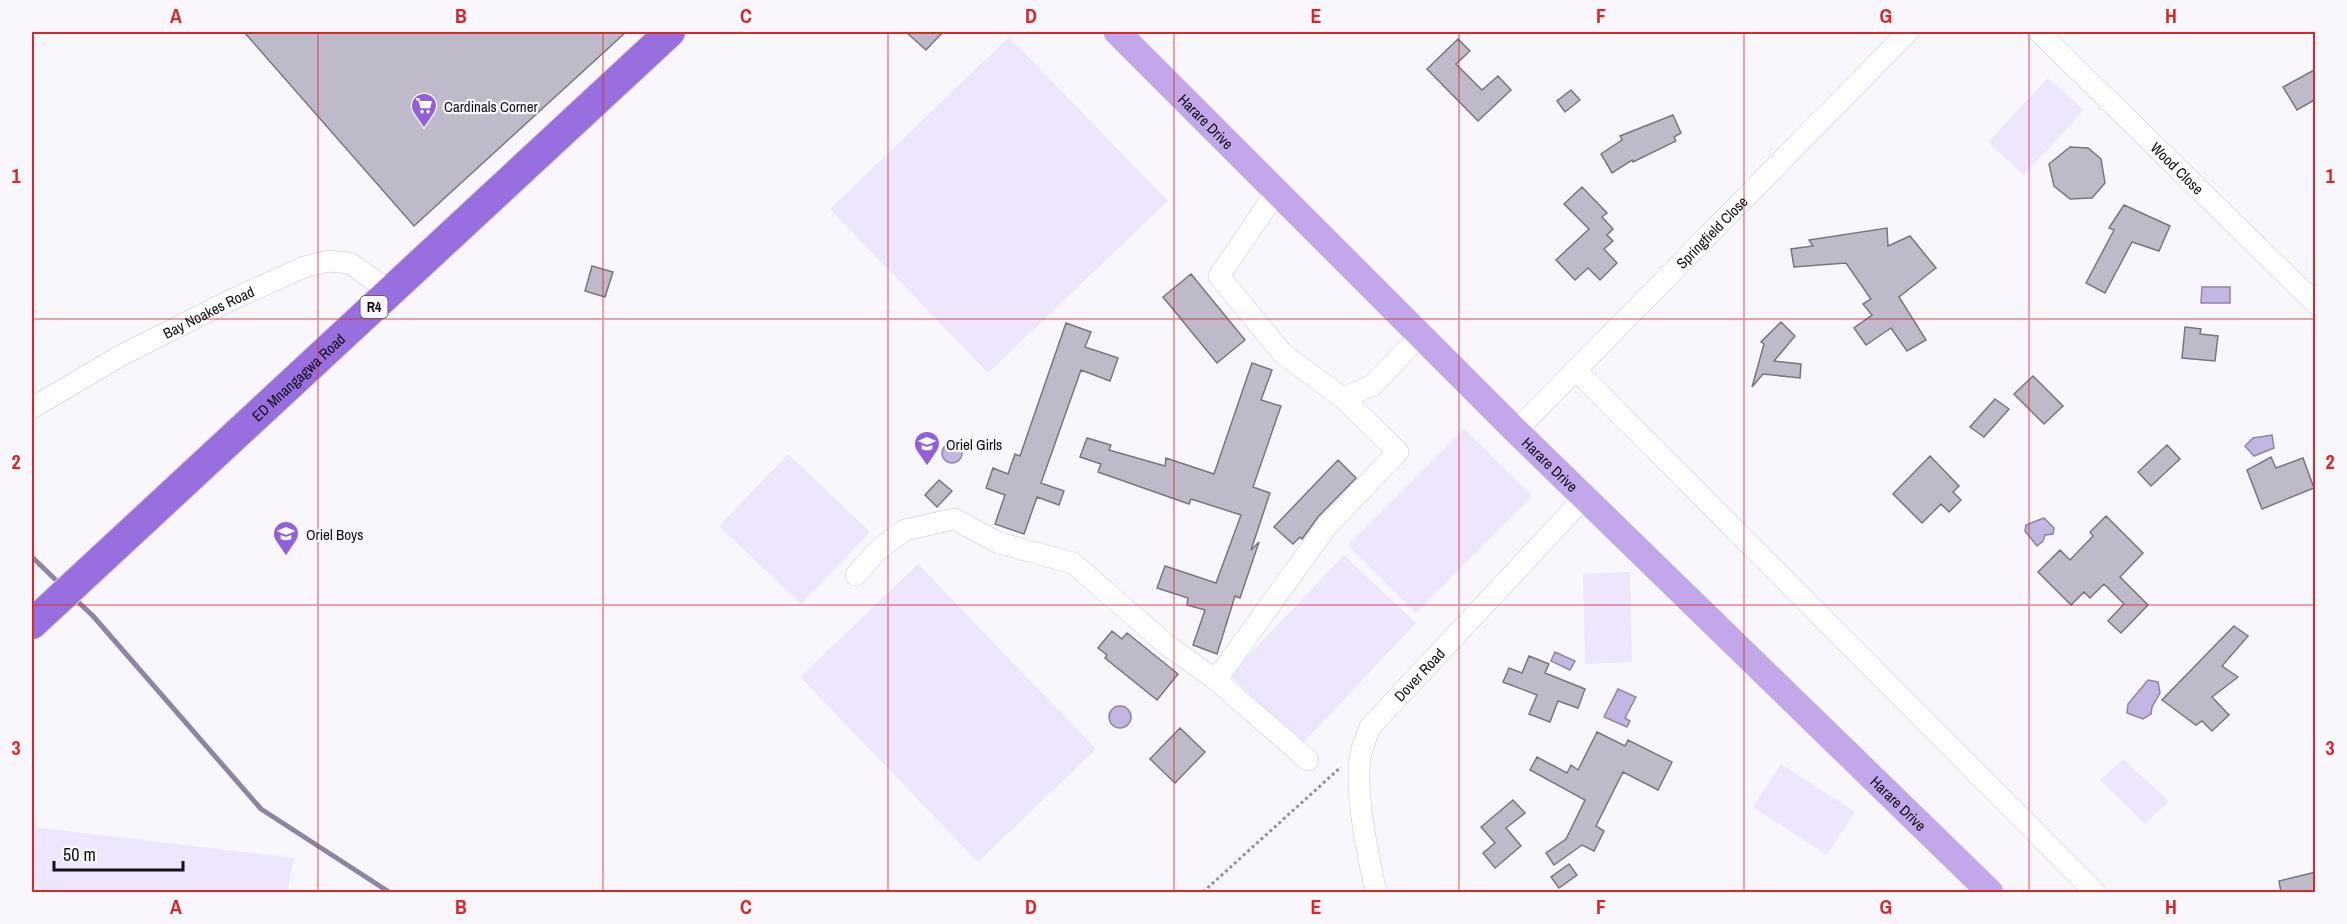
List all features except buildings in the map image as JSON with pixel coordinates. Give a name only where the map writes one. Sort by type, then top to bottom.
[{"type":"highway","name":"ED Mnangagwa Road","points":[[32,624],[670,32]]},
{"type":"main road","name":"Harare Drive","points":[[1117,32],[1584,498],[1990,892]]},
{"type":"street","name":"Springfield Close","points":[[1516,431],[1908,32]]},
{"type":"street","name":"Wood Close","points":[[2039,32],[2316,304]]},
{"type":"street","points":[[1216,680],[1327,526],[1398,452],[1343,398],[1283,354],[1219,276],[1277,191]]},
{"type":"street","name":"Bay Noakes Road","points":[[32,408],[120,356],[231,300],[304,267],[329,261],[350,263],[390,292]]},
{"type":"street","points":[[1343,398],[1373,385],[1409,347]]},
{"type":"street","points":[[1576,370],[2095,892]]},
{"type":"street","name":"Dover Road","points":[[1376,892],[1368,852],[1360,786],[1360,757],[1370,727],[1584,498]]},
{"type":"street","points":[[856,575],[878,550],[904,530],[954,519],[999,543],[1073,563],[1167,645],[1216,680],[1308,760]]},
{"type":"path","points":[[1203,892],[1363,748]]},
{"type":"shaded area","points":[[1009,37],[1168,201],[988,373],[830,209]]},
{"type":"shaded area","points":[[2048,78],[2084,110],[2024,175],[1988,142]]},
{"type":"shaded area","points":[[2202,287],[2230,287],[2230,303],[2201,303]]},
{"type":"shaded area","points":[[1464,429],[1532,496],[1416,613],[1348,545]]},
{"type":"shaded area","points":[[2272,435],[2274,448],[2254,456],[2245,446],[2253,438]]},
{"type":"shaded area","points":[[952,443],[959,446],[962,453],[959,460],[952,463],[945,460],[942,453],[945,446]]},
{"type":"shaded area","points":[[788,454],[870,532],[801,604],[719,526]]},
{"type":"shaded area","points":[[2044,518],[2054,528],[2053,534],[2045,535],[2043,541],[2037,546],[2025,531],[2026,525]]},
{"type":"shaded area","points":[[1344,555],[1416,623],[1302,744],[1230,675]]},
{"type":"shaded area","points":[[918,564],[1096,749],[978,862],[800,677]]},
{"type":"shaded area","points":[[1630,572],[1632,662],[1585,664],[1583,574]]},
{"type":"shaded area","points":[[1555,652],[1575,661],[1570,670],[1551,661]]},
{"type":"shaded area","points":[[2148,680],[2158,682],[2160,693],[2152,707],[2151,714],[2143,719],[2127,713],[2128,704]]},
{"type":"shaded area","points":[[1618,689],[1636,697],[1625,718],[1630,721],[1627,727],[1604,717]]},
{"type":"shaded area","points":[[1120,706],[1128,709],[1131,717],[1128,725],[1120,728],[1112,725],[1109,717],[1112,709]]},
{"type":"shaded area","points":[[2123,759],[2169,801],[2145,824],[2100,780]]},
{"type":"shaded area","points":[[1781,764],[1855,812],[1827,855],[1753,807]]},
{"type":"shaded area","points":[[32,827],[294,858],[287,892],[32,892]]},
{"type":"waterway","points":[[32,557],[60,584]]},
{"type":"waterway","points":[[73,597],[93,616],[261,809],[389,892]]},
{"type":"place","name":"Cardinals Corner","points":[[424,129]]},
{"type":"place","name":"Oriel Girls","points":[[927,467]]},
{"type":"place","name":"Oriel Boys","points":[[286,557]]}]
